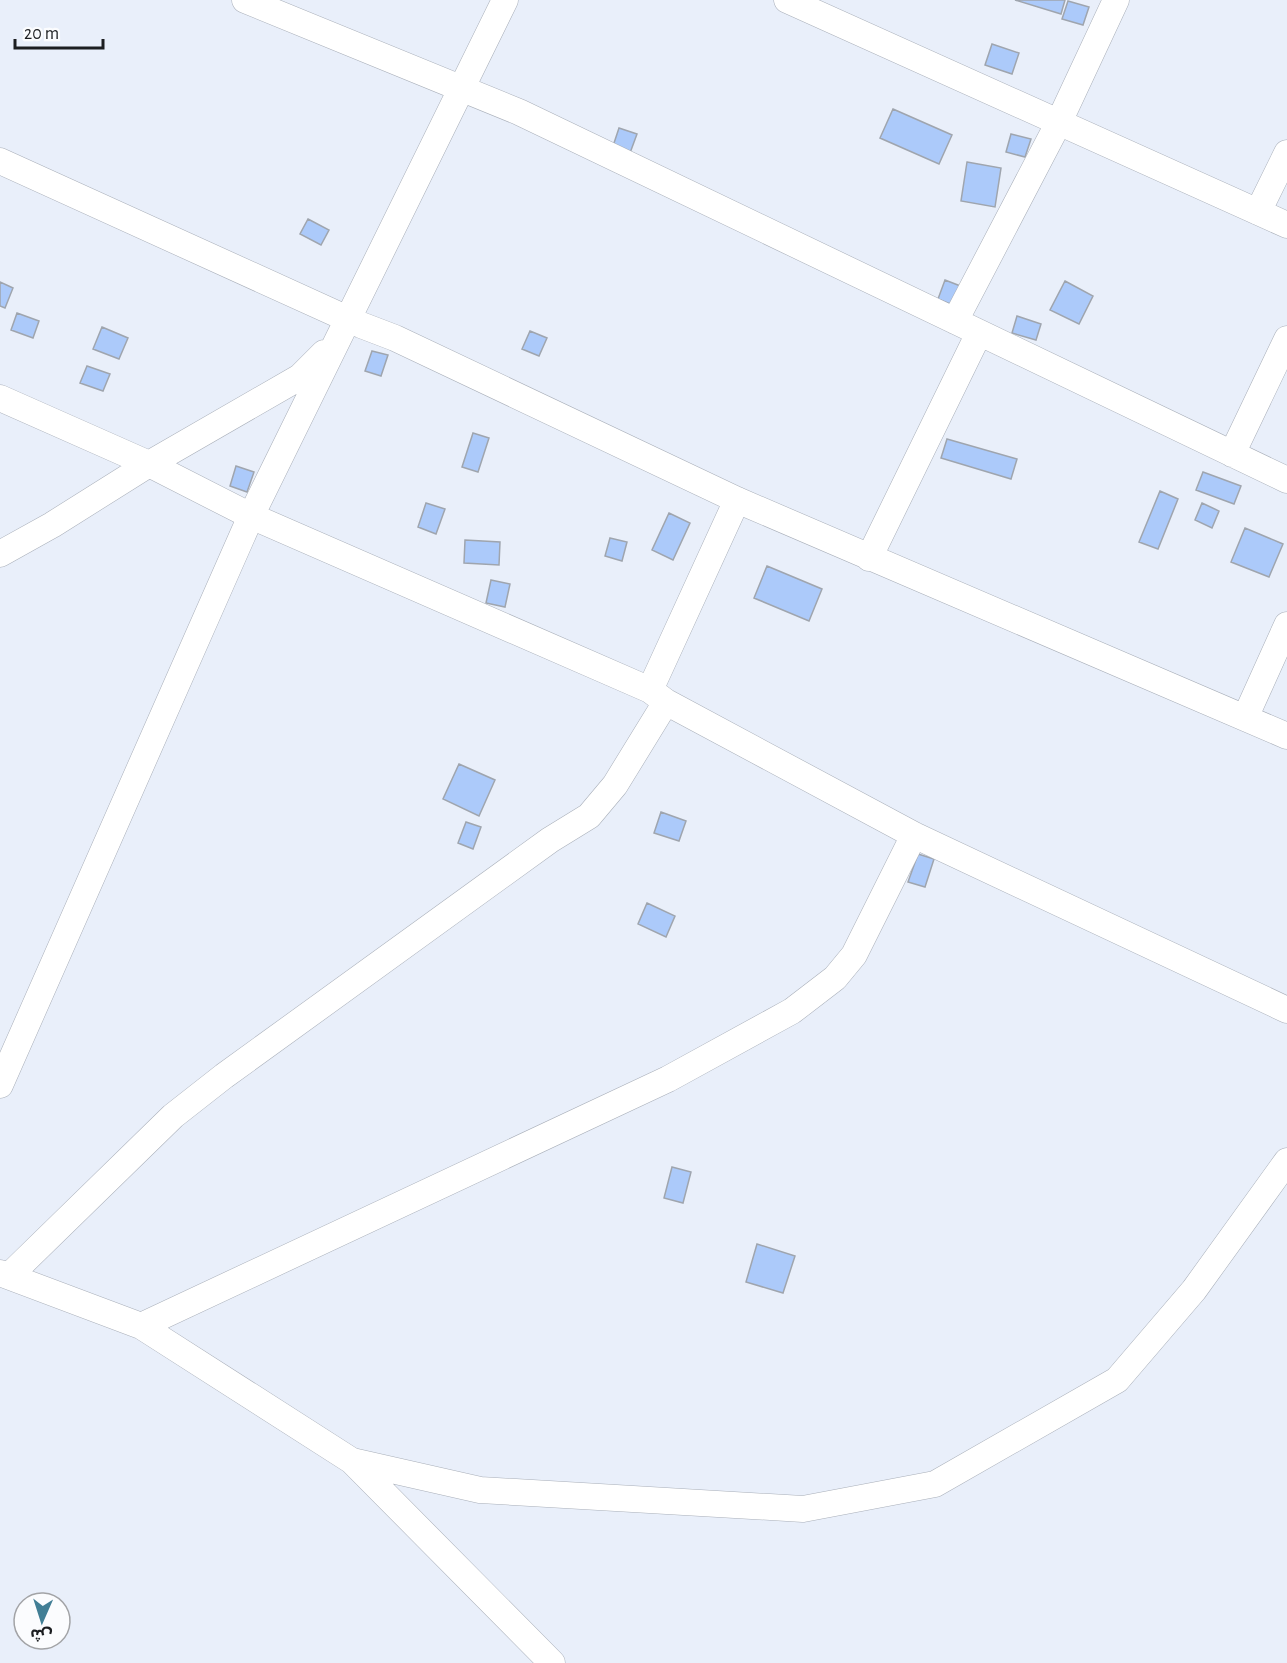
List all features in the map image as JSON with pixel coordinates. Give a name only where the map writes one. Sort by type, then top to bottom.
[{"type":"street","points":[[245,0],[519,112],[1287,480]]},
{"type":"street","points":[[0,1085],[251,516],[505,0]]},
{"type":"street","points":[[788,0],[1287,225]]},
{"type":"street","points":[[955,321],[1059,122],[1116,0]]},
{"type":"street","points":[[1258,212],[1287,153]]},
{"type":"street","points":[[0,160],[343,328],[395,338],[737,500],[1287,736]]},
{"type":"street","points":[[0,554],[52,525],[149,464],[300,377],[343,328]]},
{"type":"street","points":[[869,558],[979,333]]},
{"type":"street","points":[[1232,454],[1287,339]]},
{"type":"street","points":[[0,398],[149,464],[251,516],[658,696],[914,835],[1287,1010]]},
{"type":"street","points":[[552,1663],[352,1461],[141,1326],[5,1275],[173,1116],[198,1096],[550,840],[590,816],[615,785],[658,696],[737,500]]},
{"type":"street","points":[[1245,718],[1287,625]]},
{"type":"street","points":[[141,1326],[668,1079],[792,1011],[835,978],[854,955],[914,835]]},
{"type":"street","points":[[352,1461],[480,1490],[804,1509],[935,1484],[1118,1380],[1194,1290],[1287,1161]]},
{"type":"building","points":[[1015,0],[1065,0],[1061,14]]},
{"type":"building","points":[[1068,1],[1089,7],[1083,25],[1062,19]]},
{"type":"building","points":[[992,44],[1019,53],[1012,74],[985,65]]},
{"type":"building","points":[[893,109],[952,135],[939,164],[880,138]]},
{"type":"building","points":[[619,128],[637,134],[630,153],[613,146]]},
{"type":"building","points":[[1011,134],[1031,139],[1025,157],[1006,152]]},
{"type":"building","points":[[967,162],[1001,168],[995,207],[961,201]]},
{"type":"building","points":[[308,219],[329,230],[321,245],[300,234]]},
{"type":"building","points":[[945,280],[963,287],[955,306],[938,299]]},
{"type":"building","points":[[1065,281],[1093,296],[1079,324],[1050,310]]},
{"type":"building","points":[[0,282],[13,288],[5,308],[0,306]]},
{"type":"building","points":[[17,313],[39,321],[33,338],[11,330]]},
{"type":"building","points":[[1017,316],[1041,324],[1036,340],[1012,333]]},
{"type":"building","points":[[102,327],[128,338],[119,359],[93,349]]},
{"type":"building","points":[[530,331],[547,338],[539,356],[522,349]]},
{"type":"building","points":[[372,351],[388,355],[381,376],[365,371]]},
{"type":"building","points":[[87,366],[110,374],[103,391],[80,383]]},
{"type":"building","points":[[473,433],[489,438],[478,472],[462,467]]},
{"type":"building","points":[[947,439],[1017,459],[1011,479],[941,458]]},
{"type":"building","points":[[236,466],[254,472],[247,492],[230,486]]},
{"type":"building","points":[[1203,472],[1241,486],[1234,504],[1196,490]]},
{"type":"building","points":[[1160,491],[1178,499],[1158,549],[1139,542]]},
{"type":"building","points":[[426,503],[445,509],[436,534],[418,527]]},
{"type":"building","points":[[1202,503],[1219,511],[1212,528],[1195,520]]},
{"type":"building","points":[[669,513],[690,523],[673,560],[652,550]]},
{"type":"building","points":[[1245,528],[1283,544],[1269,577],[1231,562]]},
{"type":"building","points":[[610,538],[627,542],[622,561],[605,556]]},
{"type":"building","points":[[465,540],[500,542],[499,565],[464,563]]},
{"type":"building","points":[[767,566],[822,589],[809,621],[754,598]]},
{"type":"building","points":[[491,580],[510,584],[505,607],[486,603]]},
{"type":"building","points":[[459,764],[495,780],[479,816],[443,799]]},
{"type":"building","points":[[661,812],[686,821],[679,841],[654,833]]},
{"type":"building","points":[[466,822],[481,827],[473,849],[458,843]]},
{"type":"building","points":[[918,854],[934,859],[925,887],[908,882]]},
{"type":"building","points":[[647,903],[675,916],[666,937],[638,924]]},
{"type":"building","points":[[672,1167],[691,1172],[683,1203],[664,1198]]},
{"type":"building","points":[[757,1244],[795,1256],[783,1293],[746,1282]]}]
